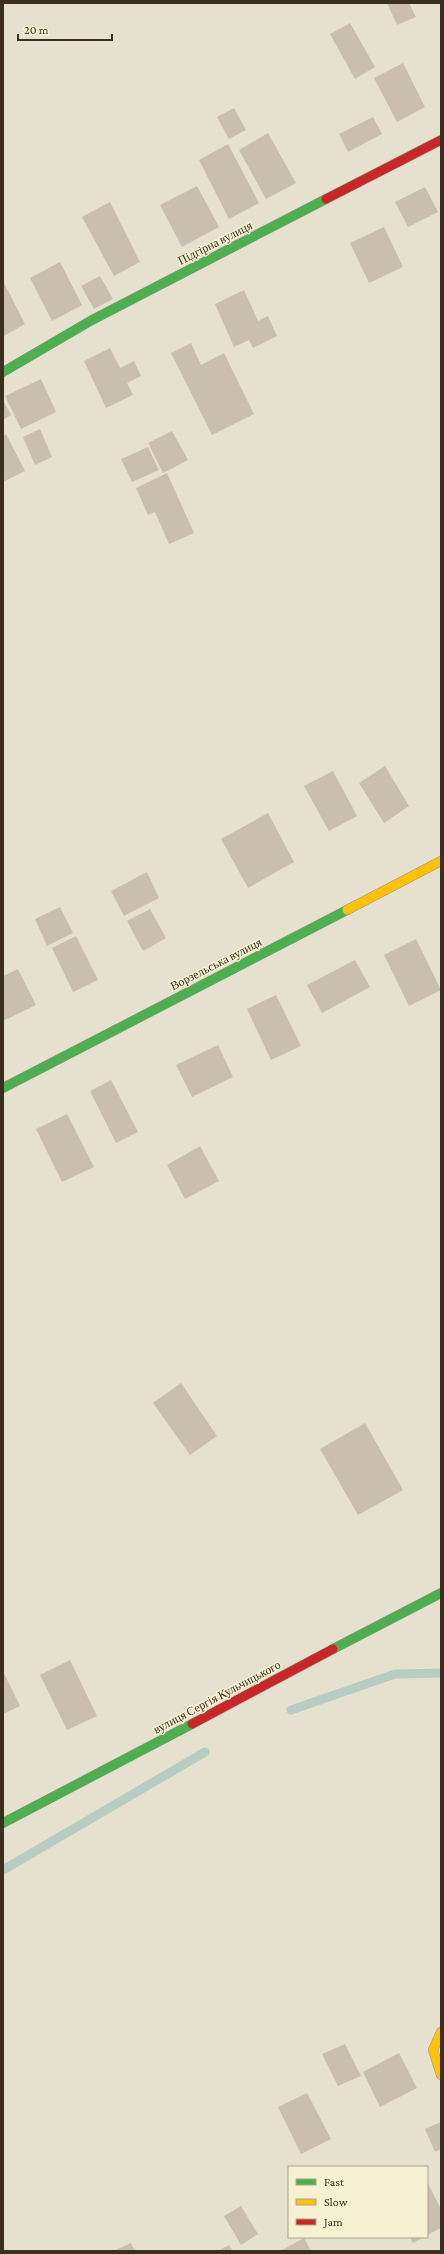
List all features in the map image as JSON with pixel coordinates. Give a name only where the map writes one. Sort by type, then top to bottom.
[{"type":"street","name":"Підгірна вулиця","points":[[3,372],[92,320],[441,140]]},
{"type":"street","name":"Ворзельська вулиця","points":[[3,1088],[441,862]]},
{"type":"street","name":"вулиця Сергія Кульчицького","points":[[3,1823],[441,1593]]},
{"type":"street","points":[[441,2032],[433,2050],[441,2075]]},
{"type":"building","points":[[387,3],[409,3],[416,17],[397,25]]},
{"type":"building","points":[[350,23],[375,67],[355,79],[330,34]]},
{"type":"building","points":[[403,63],[425,107],[397,122],[374,78]]},
{"type":"building","points":[[234,108],[246,130],[229,139],[217,117]]},
{"type":"building","points":[[373,117],[382,134],[348,152],[339,134]]},
{"type":"building","points":[[268,133],[296,183],[266,199],[239,150]]},
{"type":"building","points":[[228,144],[259,203],[229,219],[199,160]]},
{"type":"building","points":[[197,186],[219,227],[182,247],[160,205]]},
{"type":"building","points":[[425,187],[438,212],[408,227],[395,202]]},
{"type":"building","points":[[110,202],[140,262],[114,276],[82,217]]},
{"type":"building","points":[[384,227],[403,267],[369,283],[350,243]]},
{"type":"building","points":[[60,262],[82,305],[52,321],[30,278]]},
{"type":"building","points":[[100,276],[113,299],[94,309],[81,286]]},
{"type":"building","points":[[3,281],[25,324],[4,336],[3,335]]},
{"type":"building","points":[[244,290],[258,321],[268,316],[277,336],[253,348],[249,340],[234,347],[215,304]]},
{"type":"building","points":[[191,343],[201,365],[224,353],[254,414],[212,435],[171,353]]},
{"type":"building","points":[[110,348],[120,368],[134,361],[141,376],[127,383],[133,395],[106,408],[84,361]]},
{"type":"building","points":[[41,379],[56,412],[21,429],[5,396]]},
{"type":"building","points":[[3,400],[11,415],[3,420]]},
{"type":"building","points":[[40,429],[52,457],[35,465],[23,437]]},
{"type":"building","points":[[172,431],[188,460],[163,473],[148,443]]},
{"type":"building","points":[[6,434],[25,471],[3,482],[3,436]]},
{"type":"building","points":[[148,447],[159,470],[132,482],[121,459]]},
{"type":"building","points":[[167,473],[194,533],[169,544],[155,512],[148,515],[136,488]]},
{"type":"building","points":[[385,766],[409,806],[384,823],[359,783]]},
{"type":"building","points":[[333,771],[357,816],[329,831],[304,786]]},
{"type":"building","points":[[268,813],[294,862],[248,888],[221,839]]},
{"type":"building","points":[[147,872],[159,898],[124,916],[111,891]]},
{"type":"building","points":[[60,907],[73,933],[47,946],[35,919]]},
{"type":"building","points":[[150,909],[166,938],[143,951],[127,921]]},
{"type":"building","points":[[76,936],[98,980],[73,992],[52,948]]},
{"type":"building","points":[[416,939],[441,990],[409,1006],[384,955]]},
{"type":"building","points":[[355,960],[370,987],[322,1013],[307,985]]},
{"type":"building","points":[[18,969],[36,1005],[3,1021],[3,976]]},
{"type":"building","points":[[276,995],[301,1046],[271,1060],[247,1009]]},
{"type":"building","points":[[218,1045],[233,1077],[192,1097],[176,1065]]},
{"type":"building","points":[[111,1080],[138,1132],[116,1143],[90,1091]]},
{"type":"building","points":[[67,1114],[94,1167],[62,1182],[36,1129]]},
{"type":"building","points":[[200,1146],[219,1181],[185,1199],[167,1165]]},
{"type":"building","points":[[181,1383],[217,1436],[190,1455],[153,1403]]},
{"type":"building","points":[[365,1423],[403,1490],[358,1515],[320,1449]]},
{"type":"building","points":[[70,1660],[97,1716],[67,1730],[40,1675]]},
{"type":"building","points":[[3,1671],[20,1706],[3,1714]]},
{"type":"building","points":[[345,2044],[361,2076],[338,2086],[322,2054]]},
{"type":"building","points":[[399,2053],[417,2088],[380,2107],[363,2072]]},
{"type":"building","points":[[307,2093],[331,2139],[301,2154],[278,2107]]},
{"type":"building","points":[[441,2122],[441,2149],[435,2152],[425,2129]]},
{"type":"building","points":[[428,2184],[441,2209],[441,2228],[428,2234]]},
{"type":"building","points":[[241,2206],[258,2234],[241,2245],[224,2216]]},
{"type":"building","points":[[304,2238],[311,2251],[280,2251]]},
{"type":"building","points":[[410,2238],[422,2238],[413,2243]]},
{"type":"building","points":[[131,2243],[135,2251],[113,2251]]},
{"type":"building","points":[[229,2245],[232,2251],[218,2251]]},
{"type":"waterway","points":[[291,1710],[395,1674],[441,1673]]},
{"type":"waterway","points":[[3,1870],[205,1752]]},
{"type":"traffic: fast","points":[[3,372],[92,320],[326,199]]},
{"type":"traffic: fast","points":[[3,1088],[347,910]]},
{"type":"traffic: fast","points":[[333,1649],[441,1593]]},
{"type":"traffic: fast","points":[[3,1823],[192,1724]]},
{"type":"traffic: slow","points":[[347,910],[441,861]]},
{"type":"traffic: slow","points":[[441,2032],[433,2050],[441,2075]]},
{"type":"traffic: jam","points":[[326,199],[441,140]]},
{"type":"traffic: jam","points":[[192,1724],[333,1649]]}]
